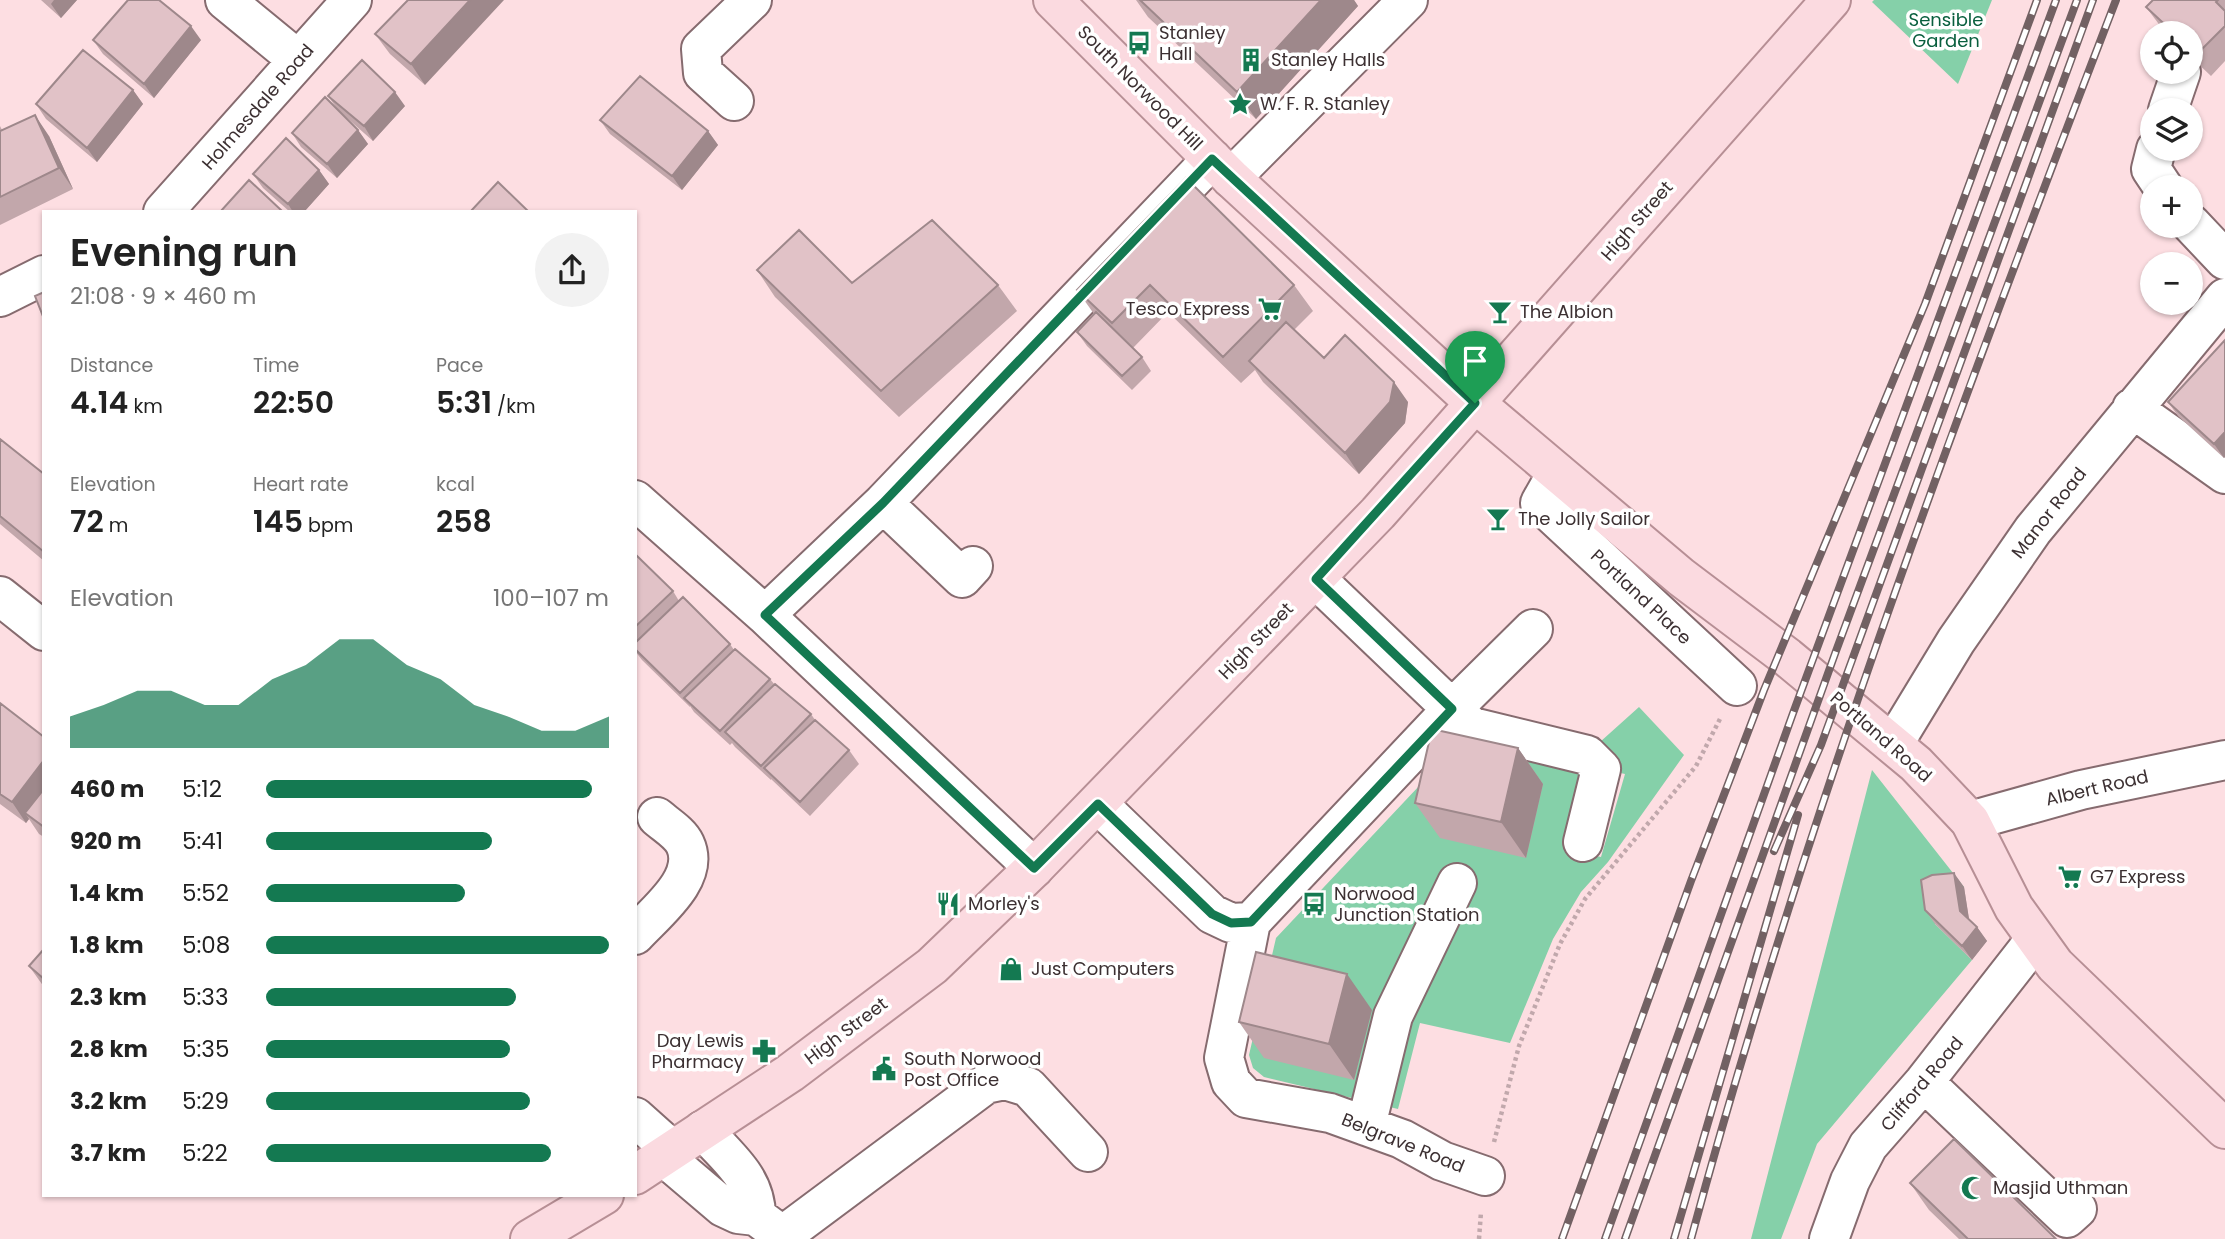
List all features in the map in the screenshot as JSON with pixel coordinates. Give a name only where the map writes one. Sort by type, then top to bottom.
[{"type":"main road","name":"South Norwood Hill","points":[[1053,0],[1221,168],[1475,403]]},
{"type":"main road","name":"High Street","points":[[669,1153],[790,1073],[932,966],[1034,868],[1316,579],[1831,0]]},
{"type":"main road","name":"Portland Road","points":[[1475,403],[1681,576],[1894,743],[1970,821],[2014,908],[2035,940],[2064,974],[2225,1129]]},
{"type":"main road","points":[[530,1239],[601,1197]]},
{"type":"street","points":[[225,0],[298,60]]},
{"type":"street","name":"Holmesdale Road","points":[[165,210],[352,0]]},
{"type":"street","points":[[734,101],[703,74],[701,49],[752,0]]},
{"type":"street","points":[[765,615],[883,503],[1221,168],[1408,0]]},
{"type":"street","points":[[2203,237],[2225,260]]},
{"type":"street","points":[[0,297],[42,276]]},
{"type":"street","name":"Manor Road","points":[[1894,743],[1930,681],[2009,563],[2132,408],[2225,298]]},
{"type":"street","points":[[2132,408],[2225,474]]},
{"type":"street","name":"Portland Place","points":[[1557,473],[1539,503],[1737,686]]},
{"type":"street","points":[[637,502],[765,615],[1034,868]]},
{"type":"street","points":[[883,503],[962,578],[973,566]]},
{"type":"street","points":[[1316,579],[1472,727],[1587,755],[1601,769],[1583,842]]},
{"type":"street","points":[[0,596],[42,629]]},
{"type":"street","points":[[1098,804],[1212,914],[1231,923],[1251,922],[1452,709],[1533,629]]},
{"type":"street","name":"Albert Road","points":[[1970,821],[2081,790],[2225,760]]},
{"type":"street","points":[[637,933],[676,889],[685,876],[689,862],[684,841],[657,817]]},
{"type":"street","points":[[1366,1126],[1393,1016],[1457,883]]},
{"type":"street","name":"Belgrave Road","points":[[1251,922],[1224,1058],[1231,1082],[1246,1097],[1331,1113],[1485,1176]]},
{"type":"street","name":"Clifford Road","points":[[1829,1239],[1859,1161],[1924,1083],[2035,940]]},
{"type":"street","points":[[637,1119],[669,1153],[751,1184],[775,1230],[986,1084],[1005,1080],[1028,1087],[1088,1152]]},
{"type":"street","points":[[1924,1083],[2067,1218],[2077,1209]]},
{"type":"path","points":[[1479,1239],[1485,1176],[1518,1046],[1560,944],[1586,899],[1696,766],[1737,686]]},
{"type":"green space","name":"Sensible Garden","points":[[1992,0],[1958,84],[1872,2]]},
{"type":"green space","points":[[1639,707],[1684,755],[1608,862],[1581,892],[1553,939],[1510,1043],[1420,1023],[1398,1109],[1264,1077],[1253,1068],[1249,1055],[1276,938],[1452,751],[1468,745],[1580,771],[1588,782],[1570,850],[1601,857],[1625,774],[1611,771],[1600,742]]},
{"type":"green space","points":[[1872,770],[1964,887],[1935,924],[1972,960],[1817,1144],[1781,1239],[1751,1239]]},
{"type":"building","points":[[128,0],[159,0],[191,26],[144,84],[93,40]]},
{"type":"building","points":[[408,0],[470,0],[411,64],[375,34]]},
{"type":"building","name":"Stanley Halls","points":[[1140,0],[1321,0],[1237,92]]},
{"type":"building","points":[[2153,0],[2218,0],[2216,2],[2225,11],[2225,26],[2203,48],[2203,21],[2161,21],[2146,7]]},
{"type":"building","points":[[83,50],[133,90],[87,148],[36,104]]},
{"type":"building","points":[[362,60],[395,92],[364,126],[328,96]]},
{"type":"building","points":[[640,76],[708,131],[672,176],[600,120]]},
{"type":"building","points":[[325,97],[358,130],[327,164],[292,133]]},
{"type":"building","points":[[35,115],[59,168],[0,197],[0,131]]},
{"type":"building","points":[[286,138],[319,170],[288,204],[253,174]]},
{"type":"building","points":[[1186,178],[1294,285],[1223,357],[1150,285],[1112,323],[1077,290]]},
{"type":"building","points":[[249,180],[281,210],[222,210]]},
{"type":"building","points":[[498,182],[527,210],[472,210]]},
{"type":"building","points":[[932,220],[998,285],[881,391],[757,270],[799,230],[852,283]]},
{"type":"building","points":[[42,293],[42,314],[35,296]]},
{"type":"building","points":[[1096,312],[1142,357],[1122,376],[1077,332]]},
{"type":"building","points":[[1286,322],[1324,358],[1345,335],[1394,382],[1390,402],[1345,453],[1249,361]]},
{"type":"building","points":[[2225,340],[2225,432],[2214,444],[2168,402]]},
{"type":"building","points":[[0,439],[42,472],[42,550],[0,516]]},
{"type":"building","points":[[637,556],[673,591],[637,625]]},
{"type":"building","points":[[683,597],[730,644],[680,693],[637,651],[637,641]]},
{"type":"building","points":[[735,649],[770,679],[720,731],[684,698]]},
{"type":"building","points":[[775,684],[811,714],[761,766],[725,732]]},
{"type":"building","points":[[0,703],[42,735],[42,763],[12,802],[0,794]]},
{"type":"building","points":[[815,720],[849,750],[800,802],[764,768]]},
{"type":"building","points":[[1432,729],[1518,748],[1501,822],[1415,803]]},
{"type":"building","points":[[42,792],[42,826],[25,813]]},
{"type":"building","points":[[1954,873],[1960,911],[1977,927],[1962,946],[1925,910],[1921,880],[1932,875]]},
{"type":"building","points":[[42,951],[42,977],[29,966]]},
{"type":"building","points":[[1256,952],[1347,974],[1329,1044],[1239,1022]]},
{"type":"building","name":"Masjid Uthman","points":[[1954,1139],[2056,1239],[1968,1239],[1910,1183]]},
{"type":"railway","points":[[1562,1239],[1691,881],[1764,690],[1925,304],[2037,0]]},
{"type":"railway","points":[[1605,1239],[1792,716],[2056,0]]},
{"type":"railway","points":[[1625,1239],[1836,651],[2077,0]]},
{"type":"railway","points":[[1774,851],[1821,745],[2093,0]]},
{"type":"railway","points":[[1691,1239],[1783,925],[1887,614],[1999,306],[2116,0]]},
{"type":"railway","points":[[1674,1239],[1798,815]]},
{"type":"place","name":"Stanley Hall","points":[[1139,43]]},
{"type":"place","name":"Stanley Halls","points":[[1251,60]]},
{"type":"place","name":"W. F. R. Stanley","points":[[1240,104]]},
{"type":"place","name":"Tesco Express","points":[[1270,309]]},
{"type":"place","name":"The Albion","points":[[1500,312]]},
{"type":"place","name":"The Jolly Sailor","points":[[1498,519]]},
{"type":"place","name":"G7 Express","points":[[2070,877]]},
{"type":"place","name":"Morley's","points":[[948,904]]},
{"type":"place","name":"Norwood Junction Station","points":[[1314,904]]},
{"type":"place","name":"Just Computers","points":[[1011,969]]},
{"type":"place","name":"Day Lewis Pharmacy","points":[[764,1051]]},
{"type":"place","name":"South Norwood Post Office","points":[[884,1069]]},
{"type":"place","name":"Masjid Uthman","points":[[1973,1188]]},
{"type":"route","points":[[1212,159],[1475,403],[1316,579],[1452,709],[1251,922],[1231,923],[1212,914],[1098,804],[1034,868],[765,615],[883,503],[1212,159]]}]
